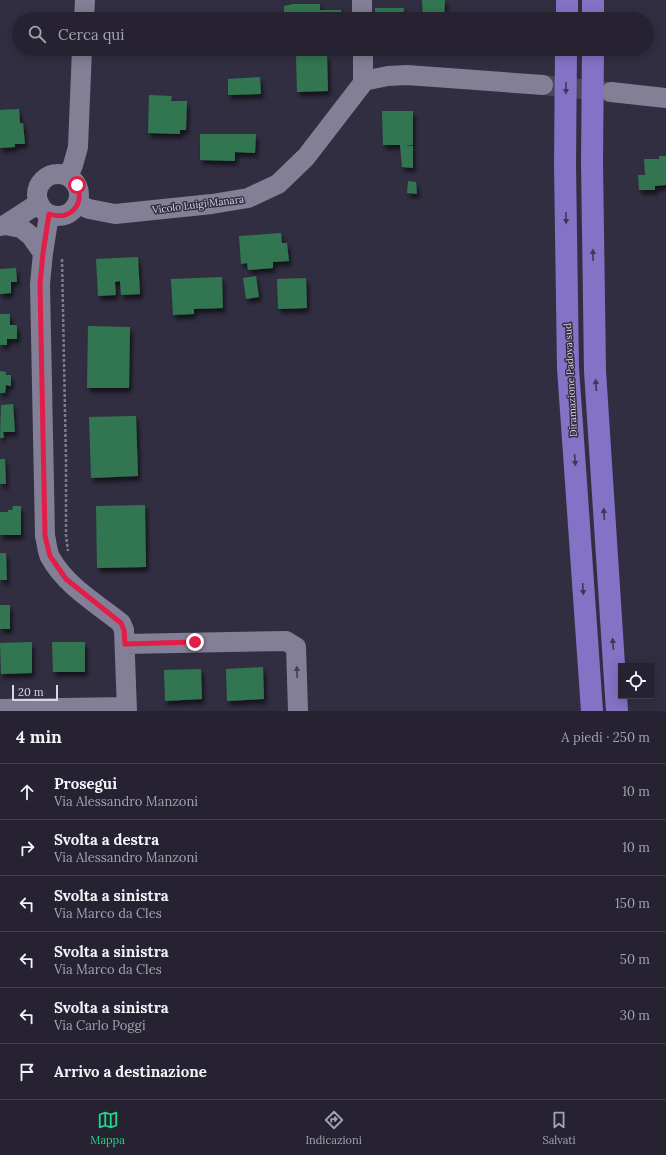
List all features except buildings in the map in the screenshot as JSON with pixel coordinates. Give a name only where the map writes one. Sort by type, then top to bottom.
[{"type":"highway","points":[[567,0],[567,12]]},
{"type":"highway","points":[[593,0],[593,12]]},
{"type":"highway","name":"Diramazione Padova sud","points":[[566,56],[565,164],[568,368],[592,711]]},
{"type":"highway","points":[[593,56],[592,162],[595,371],[617,711]]},
{"type":"street","points":[[84,12],[85,0]]},
{"type":"street","points":[[362,0],[362,12]]},
{"type":"street","points":[[68,176],[78,147],[82,56]]},
{"type":"street","points":[[363,56],[364,81],[388,76],[407,75],[543,85]]},
{"type":"street","name":"Vicolo Luigi Manara","points":[[78,204],[89,209],[115,214],[212,204],[248,198],[278,184],[306,157],[364,81]]},
{"type":"street","points":[[611,92],[666,98]]},
{"type":"street","points":[[0,709],[127,709],[125,644],[124,630],[121,623],[66,579],[50,556],[45,536],[40,284],[52,253],[44,209],[37,198],[39,187],[46,178],[56,174],[68,176],[73,180],[79,191],[80,197],[78,204],[69,214],[56,216],[44,209]]},
{"type":"street","points":[[2,225],[44,209]]},
{"type":"street","points":[[2,225],[21,228],[52,253]]},
{"type":"street","points":[[125,644],[286,641],[296,648],[298,711]]},
{"type":"path","points":[[52,253],[66,454],[66,535],[68,553]]},
{"type":"tunnel","points":[[543,85],[609,92]]},
{"type":"route","points":[[77,185],[80,197],[78,204],[74,209],[69,214],[63,216],[49,214],[42,259],[40,284],[45,536],[50,556],[66,579],[121,623],[124,630],[125,644],[195,642]]}]
